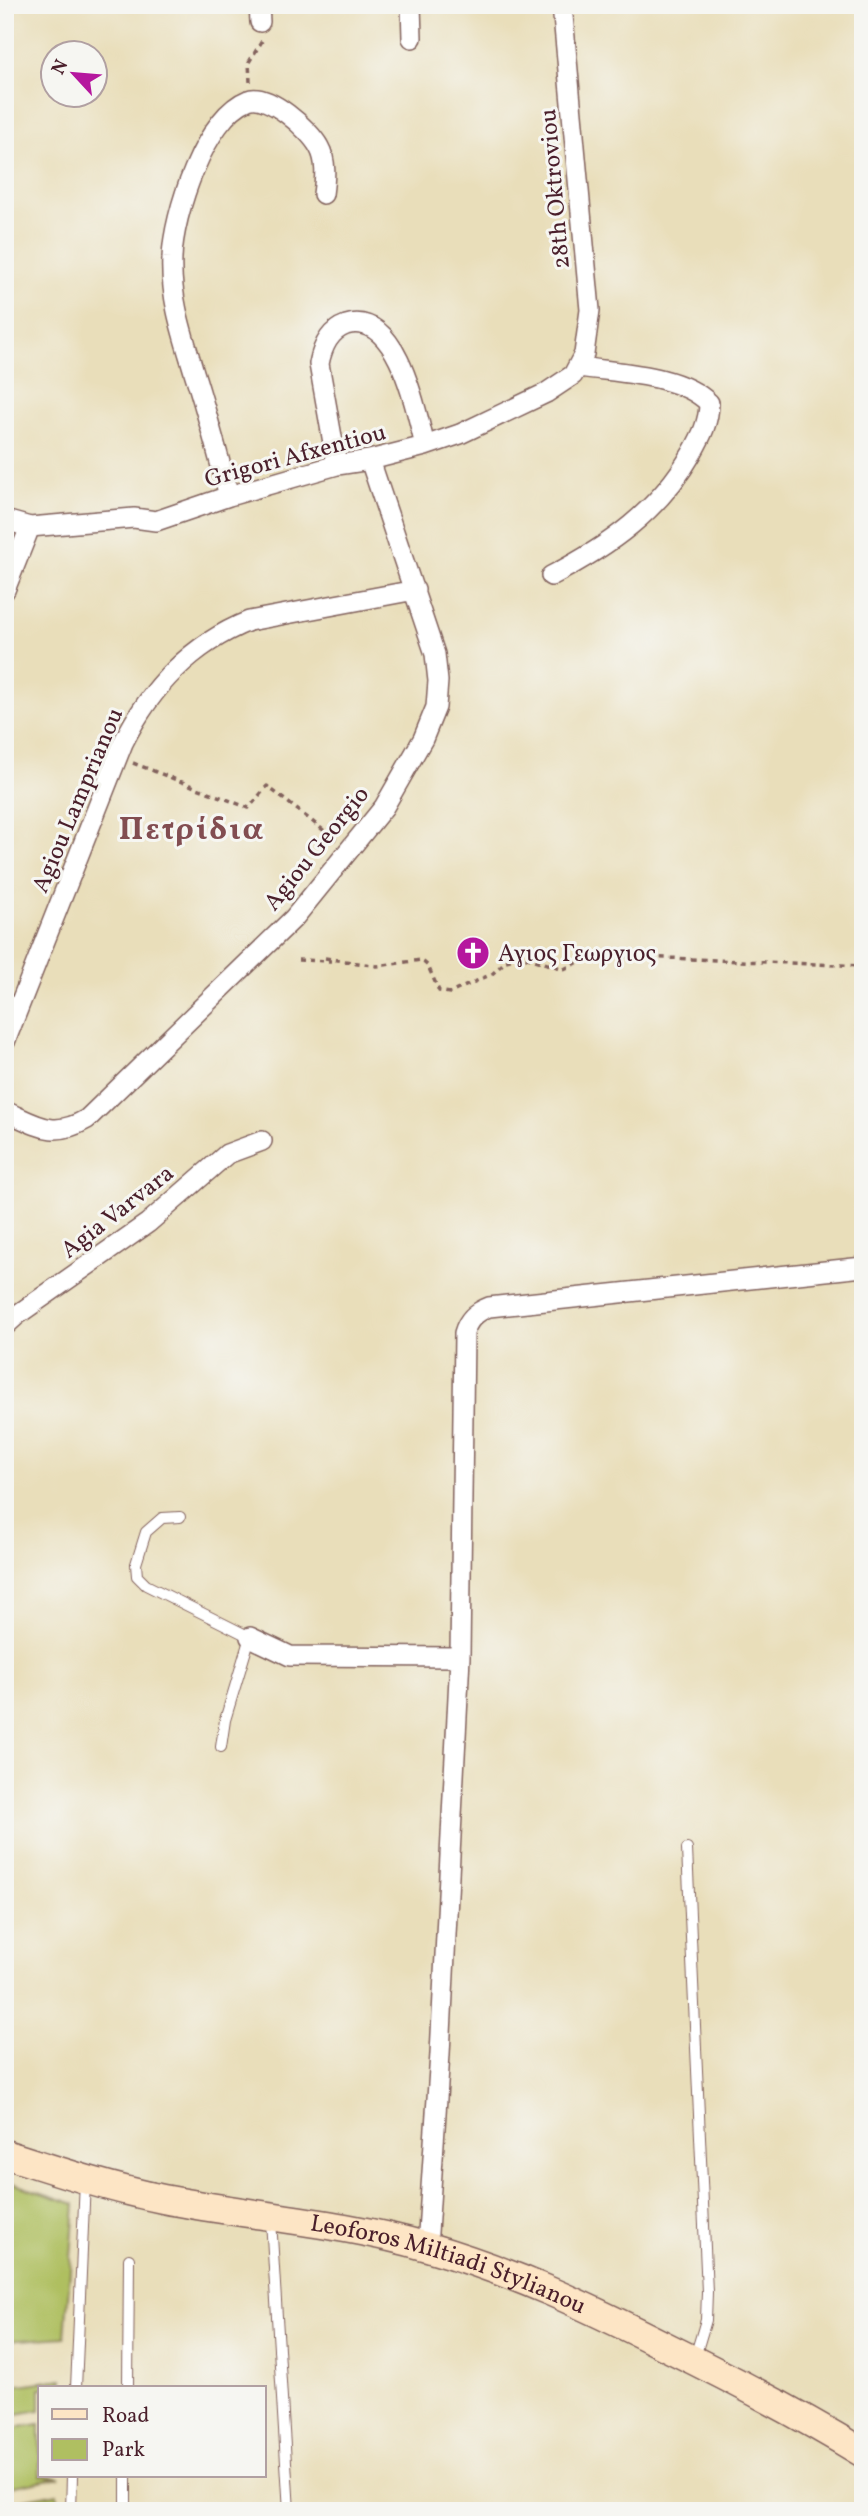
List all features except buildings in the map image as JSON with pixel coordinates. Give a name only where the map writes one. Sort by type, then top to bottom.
[{"type":"main road","name":"Leoforos Miltiadi Stylianou","points":[[10,2155],[85,2180],[165,2199],[271,2216],[427,2247],[545,2287],[694,2360],[863,2453]]},
{"type":"street","points":[[411,5],[412,38]]},
{"type":"street","name":"28th Oktroviou","points":[[562,5],[590,310],[589,329],[580,367]]},
{"type":"street","points":[[229,496],[179,323],[173,291],[172,257],[177,220],[188,182],[201,155],[228,115],[250,98],[268,101],[277,106],[309,134],[319,147],[325,176],[323,194]]},
{"type":"street","points":[[337,465],[319,364],[322,351],[332,334],[348,324],[374,330],[390,345],[409,382],[425,446]]},
{"type":"street","points":[[551,576],[588,557],[623,534],[654,505],[682,470],[704,431],[709,414],[709,403],[701,394],[685,386],[666,380],[580,367]]},
{"type":"street","name":"Grigori Afxentiou","points":[[5,520],[30,527],[134,517],[156,521],[229,496],[337,465],[370,460],[460,434],[560,386],[580,367]]},
{"type":"street","name":"Agiou Georgio","points":[[5,1111],[55,1130],[66,1130],[87,1119],[294,918],[384,807],[408,768],[436,707],[438,681],[435,654],[370,460]]},
{"type":"street","points":[[5,590],[30,527]]},
{"type":"street","name":"Agiou Lamprianou","points":[[5,1042],[117,758],[135,719],[152,693],[203,645],[228,629],[249,621],[415,590]]},
{"type":"street","name":"Agia Varvara","points":[[5,1326],[148,1223],[227,1154],[262,1141]]},
{"type":"street","points":[[427,2247],[440,2054],[460,1657],[464,1334],[478,1311],[489,1307],[863,1268]]},
{"type":"street","points":[[250,1637],[290,1656],[460,1657]]},
{"type":"lane","points":[[180,1517],[162,1518],[146,1532],[136,1564],[137,1576],[146,1585],[250,1637],[225,1720],[221,1747]]},
{"type":"lane","points":[[687,1849],[707,2292],[706,2320],[694,2360]]},
{"type":"lane","points":[[76,2386],[85,2180]]},
{"type":"lane","points":[[271,2216],[289,2511]]},
{"type":"lane","points":[[128,2386],[129,2259]]},
{"type":"lane","points":[[71,2511],[72,2478]]},
{"type":"lane","points":[[126,2478],[126,2511]]},
{"type":"path","points":[[250,98],[249,62],[267,30],[260,14]]},
{"type":"path","points":[[117,758],[248,808],[267,786],[349,850]]},
{"type":"path","points":[[325,958],[377,966],[421,960],[428,966],[439,991],[450,993],[492,974],[506,961],[524,957],[564,969],[594,955],[863,966]]},
{"type":"path","points":[[298,960],[334,960]]},
{"type":"green space","points":[[5,2181],[75,2204],[65,2337],[5,2341]]},
{"type":"green space","points":[[63,2379],[62,2386],[38,2386],[38,2410],[5,2416],[5,2387]]},
{"type":"green space","points":[[38,2424],[38,2478],[55,2478],[5,2488],[5,2429]]},
{"type":"green space","points":[[58,2493],[58,2511],[5,2511],[5,2503]]},
{"type":"place","name":"Αγιος Γεωργιος","points":[[473,953]]},
{"type":"district","name":"Πετρίδια","points":[[192,828]]}]
